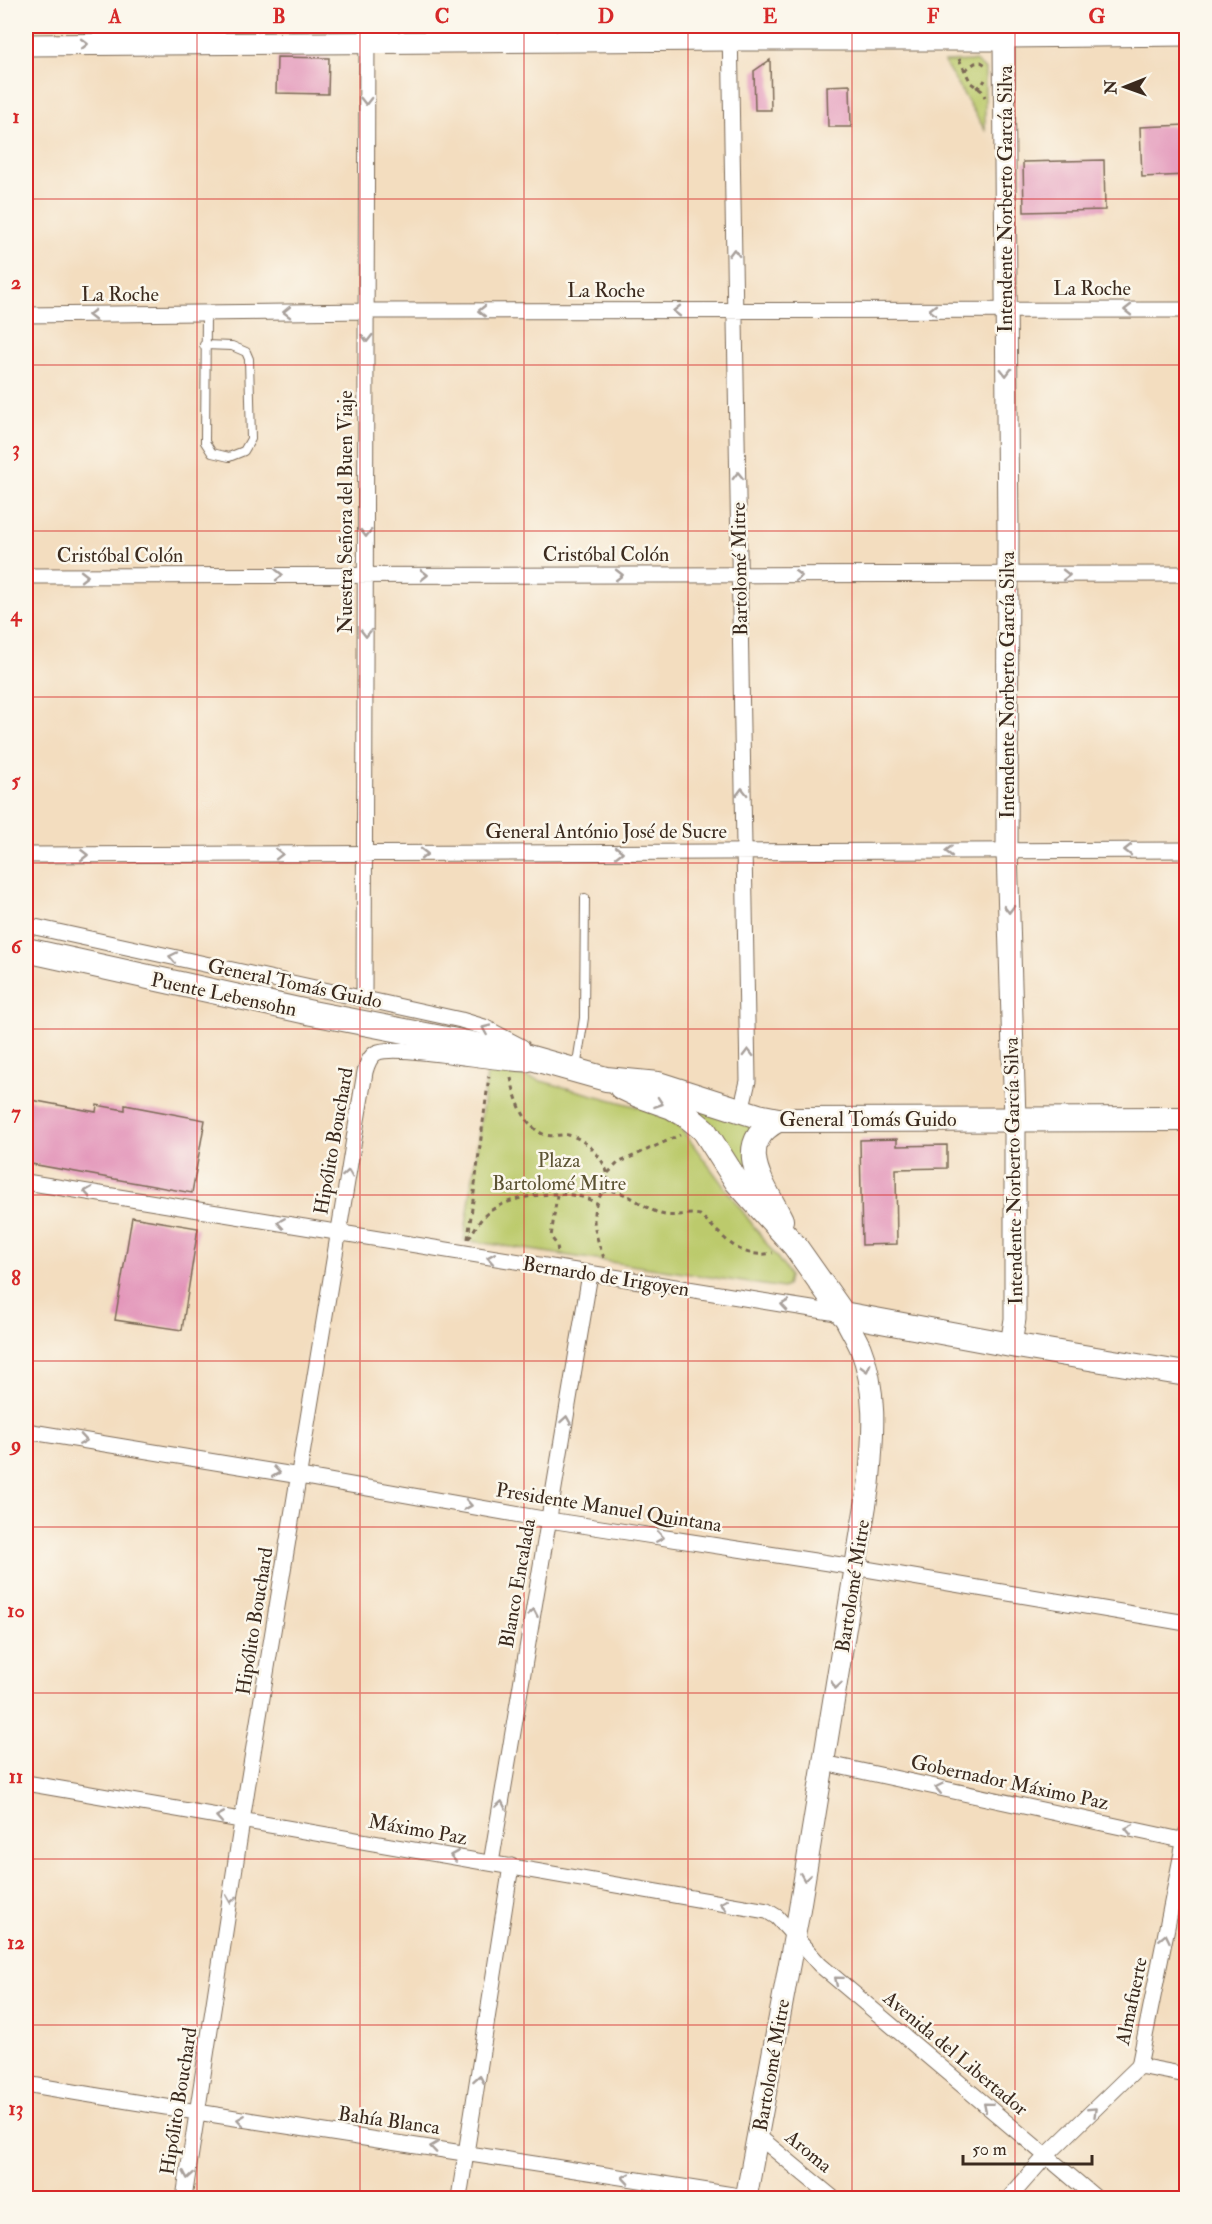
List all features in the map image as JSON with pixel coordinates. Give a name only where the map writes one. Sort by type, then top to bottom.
[{"type":"main road","name":"Puente Lebensohn","points":[[26,950],[277,1005],[458,1041]]},
{"type":"main road","name":"General Tomás Guido","points":[[458,1041],[606,1079],[658,1084],[778,1120],[1186,1119]]},
{"type":"main road","name":"Bartolomé Mitre","points":[[606,1079],[638,1095],[672,1107],[695,1121],[711,1138],[742,1189],[795,1246],[843,1314]]},
{"type":"main road","points":[[778,1120],[762,1131],[753,1147],[753,1158],[759,1176],[795,1246]]},
{"type":"main road","name":"Bernardo de Irigoyen","points":[[843,1314],[1186,1374]]},
{"type":"street","points":[[26,45],[367,34],[729,33],[952,40],[1004,33],[1186,38]]},
{"type":"street","name":"Bartolomé Mitre","points":[[729,33],[748,1081],[741,1110]]},
{"type":"street","name":"Intendente Norberto García Silva","points":[[1004,33],[1008,575],[1007,851],[1015,1119],[1015,1318],[1011,1345]]},
{"type":"street","name":"Nuestra Señora del Buen Viaje","points":[[364,998],[368,311],[367,34]]},
{"type":"street","name":"La Roche","points":[[26,315],[368,311],[1186,310]]},
{"type":"street","name":"Cristóbal Colón","points":[[26,576],[1186,574]]},
{"type":"street","name":"General António José de Sucre","points":[[26,855],[1186,850]]},
{"type":"street","name":"General Tomás Guido","points":[[26,925],[364,998],[484,1027],[566,1067]]},
{"type":"street","name":"General Tomás Guido","points":[[375,1053],[396,1049],[508,1064],[566,1067]]},
{"type":"street","name":"Hipólito Bouchard","points":[[184,2199],[364,1072],[369,1059],[375,1053]]},
{"type":"street","name":"Bernardo de Irigoyen","points":[[26,1182],[338,1232],[467,1246],[556,1269],[843,1314]]},
{"type":"street","name":"Blanco Encalada","points":[[491,1863],[590,1274]]},
{"type":"street","name":"Bartolomé Mitre","points":[[746,2198],[824,1763],[869,1484],[874,1434],[873,1402],[860,1347],[843,1314]]},
{"type":"street","name":"Presidente Manuel Quintana","points":[[26,1431],[549,1520],[854,1567],[1186,1623]]},
{"type":"street","name":"Gobernador Máximo Paz","points":[[824,1763],[1186,1839]]},
{"type":"street","name":"Máximo Paz","points":[[26,1783],[767,1911],[777,1917],[794,1935]]},
{"type":"street","name":"Almafuerte","points":[[1009,2199],[1046,2156],[1139,2066],[1186,1839]]},
{"type":"street","points":[[459,2199],[511,1866]]},
{"type":"street","name":"Avenida del Libertador","points":[[794,1935],[820,1965],[1095,2199]]},
{"type":"street","points":[[1139,2066],[1186,2075]]},
{"type":"street","name":"Bahía Blanca","points":[[26,2084],[198,2113],[467,2152],[746,2198]]},
{"type":"street","name":"Aroma","points":[[758,2136],[833,2199]]},
{"type":"lane","points":[[204,345],[232,346],[246,352],[249,359],[251,439],[244,451],[229,457],[212,453],[205,442],[204,345],[206,314]]},
{"type":"lane","points":[[566,1067],[584,1018],[585,898]]},
{"type":"path","points":[[952,40],[971,83],[982,91],[988,104]]},
{"type":"path","points":[[965,70],[981,62],[986,63],[987,68]]},
{"type":"path","points":[[976,88],[982,86],[987,77]]},
{"type":"path","points":[[467,1246],[490,1062]]},
{"type":"path","points":[[508,1064],[512,1086],[526,1119],[547,1136],[568,1135],[581,1141],[593,1149],[608,1173],[608,1181],[596,1203],[594,1223],[610,1277]]},
{"type":"path","points":[[608,1173],[618,1163],[686,1132],[695,1121]]},
{"type":"path","points":[[603,1192],[610,1190],[618,1192],[661,1214],[700,1215],[738,1249],[751,1254],[761,1255],[795,1246]]},
{"type":"path","points":[[467,1246],[487,1213],[502,1204],[533,1196],[578,1196],[596,1203]]},
{"type":"path","points":[[556,1269],[559,1250],[550,1231],[557,1196]]},
{"type":"green space","points":[[975,61],[985,69],[985,130],[944,62]]},
{"type":"green space","name":"Plaza Bartolomé Mitre","points":[[488,1067],[646,1109],[677,1123],[787,1271],[789,1276],[787,1286],[783,1288],[464,1240]]},
{"type":"green space","points":[[673,1100],[761,1123],[765,1199]]},
{"type":"building","points":[[277,57],[329,58],[328,94],[276,93]]},
{"type":"building","points":[[770,60],[771,110],[755,110],[754,71]]},
{"type":"building","points":[[850,85],[851,127],[828,127],[827,86]]},
{"type":"building","points":[[1186,125],[1186,175],[1142,177],[1140,127]]},
{"type":"building","points":[[1104,160],[1105,210],[1024,212],[1023,162]]},
{"type":"building","points":[[26,1099],[96,1112],[97,1105],[125,1110],[125,1105],[205,1120],[192,1193],[26,1163]]},
{"type":"building","points":[[897,1139],[897,1146],[947,1145],[947,1168],[896,1169],[897,1244],[862,1245],[860,1140]]},
{"type":"building","points":[[132,1217],[198,1228],[182,1330],[115,1320]]}]
